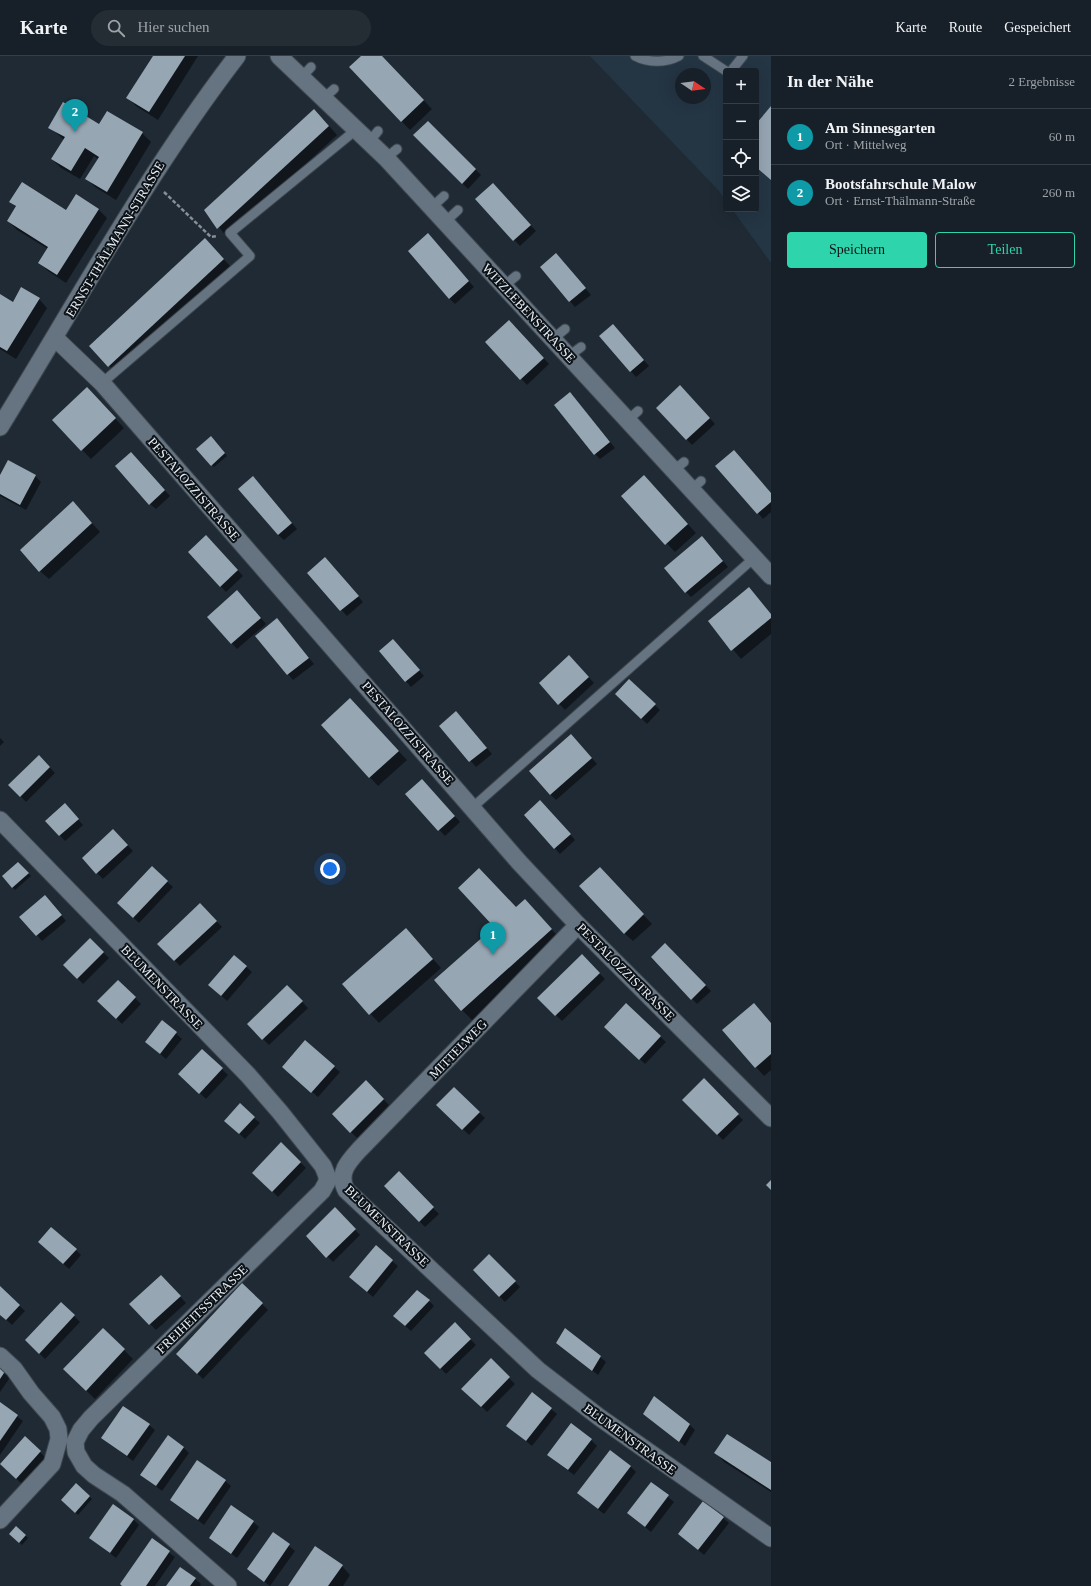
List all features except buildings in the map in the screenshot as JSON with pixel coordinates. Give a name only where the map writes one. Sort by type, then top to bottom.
[{"type":"street","name":"ERNST-THÄLMANN-STRASSE","points":[[0,427],[150,180],[202,103],[238,56]]},
{"type":"street","name":"WITZLEBENSTRASSE","points":[[286,58],[306,72],[329,94],[357,129],[374,136],[392,153],[438,202],[445,222],[510,281],[559,334],[737,530],[771,576]]},
{"type":"street","name":"PESTALOZZISTRASSE","points":[[55,338],[102,383],[473,807],[519,862],[578,925],[771,1118]]},
{"type":"street","name":"BLUMENSTRASSE","points":[[0,820],[248,1075],[318,1159],[346,1190],[538,1370],[599,1417],[771,1538]]},
{"type":"street","name":"MITTELWEG","points":[[334,1176],[578,925]]},
{"type":"street","name":"FREIHEITSSTRASSE","points":[[0,1520],[52,1464],[67,1441],[81,1430],[91,1418],[322,1191],[327,1182],[334,1176]]},
{"type":"street","points":[[0,1356],[14,1369],[31,1393],[52,1417],[58,1429],[79,1459],[94,1475],[123,1494],[228,1586]]},
{"type":"lane","points":[[635,56],[641,60],[669,62],[679,56]]},
{"type":"lane","points":[[704,56],[723,69]]},
{"type":"lane","points":[[733,68],[743,56]]},
{"type":"lane","points":[[102,383],[250,256],[230,234],[357,129]]},
{"type":"lane","points":[[445,222],[458,210]]},
{"type":"lane","points":[[473,807],[752,550]]},
{"type":"path","points":[[150,180],[211,237],[230,234]]},
{"type":"shaded area","points":[[590,56],[771,56],[771,263],[734,212],[759,212],[759,68],[723,68],[723,197]]},
{"type":"place","name":"Bootsfahrschule Malow","points":[[75,132]]},
{"type":"place","name":"Am Sinnesgarten","points":[[493,955]]}]
